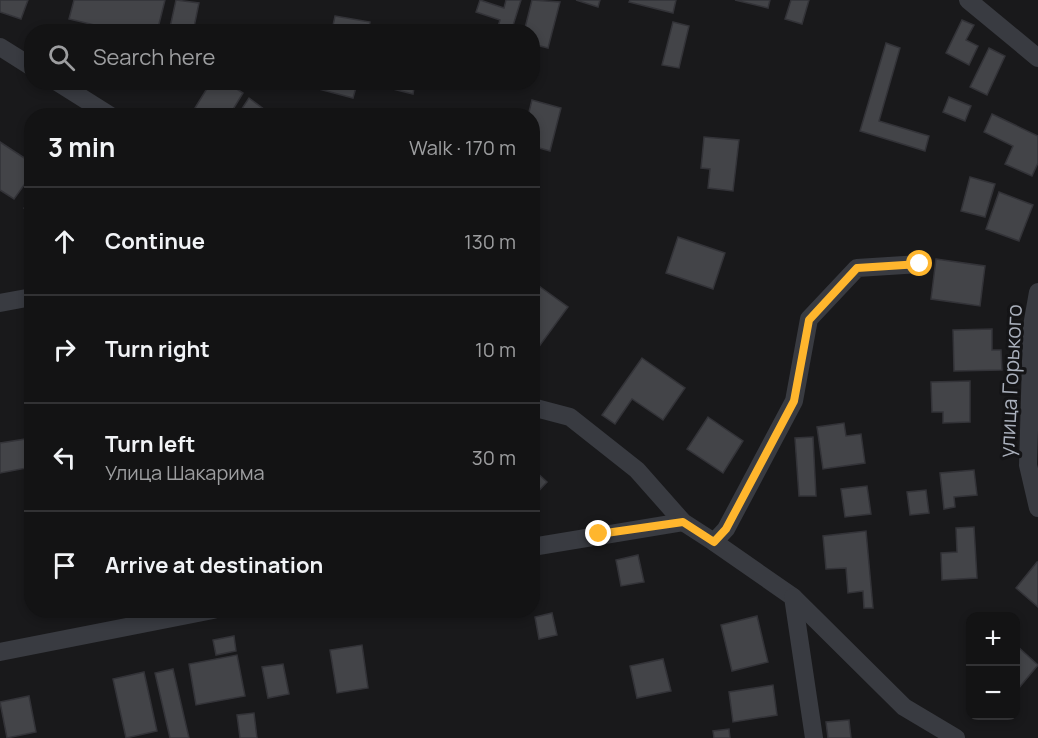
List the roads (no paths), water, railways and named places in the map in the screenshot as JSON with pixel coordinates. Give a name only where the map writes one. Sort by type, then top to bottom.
[{"type":"street","points":[[968,0],[1038,58]]},
{"type":"street","points":[[0,47],[24,62]]},
{"type":"street","points":[[70,90],[98,108]]},
{"type":"street","points":[[714,542],[726,529],[794,401],[809,320],[857,268],[920,264]]},
{"type":"street","name":"улица Горького","points":[[1038,292],[1032,326],[1028,465],[1038,507]]},
{"type":"street","points":[[0,303],[24,298]]},
{"type":"street","points":[[540,409],[570,417],[637,470],[683,522],[793,597],[904,707],[956,738]]},
{"type":"street","points":[[540,547],[683,522]]},
{"type":"street","points":[[793,597],[814,738]]},
{"type":"street","points":[[0,652],[172,618]]}]
